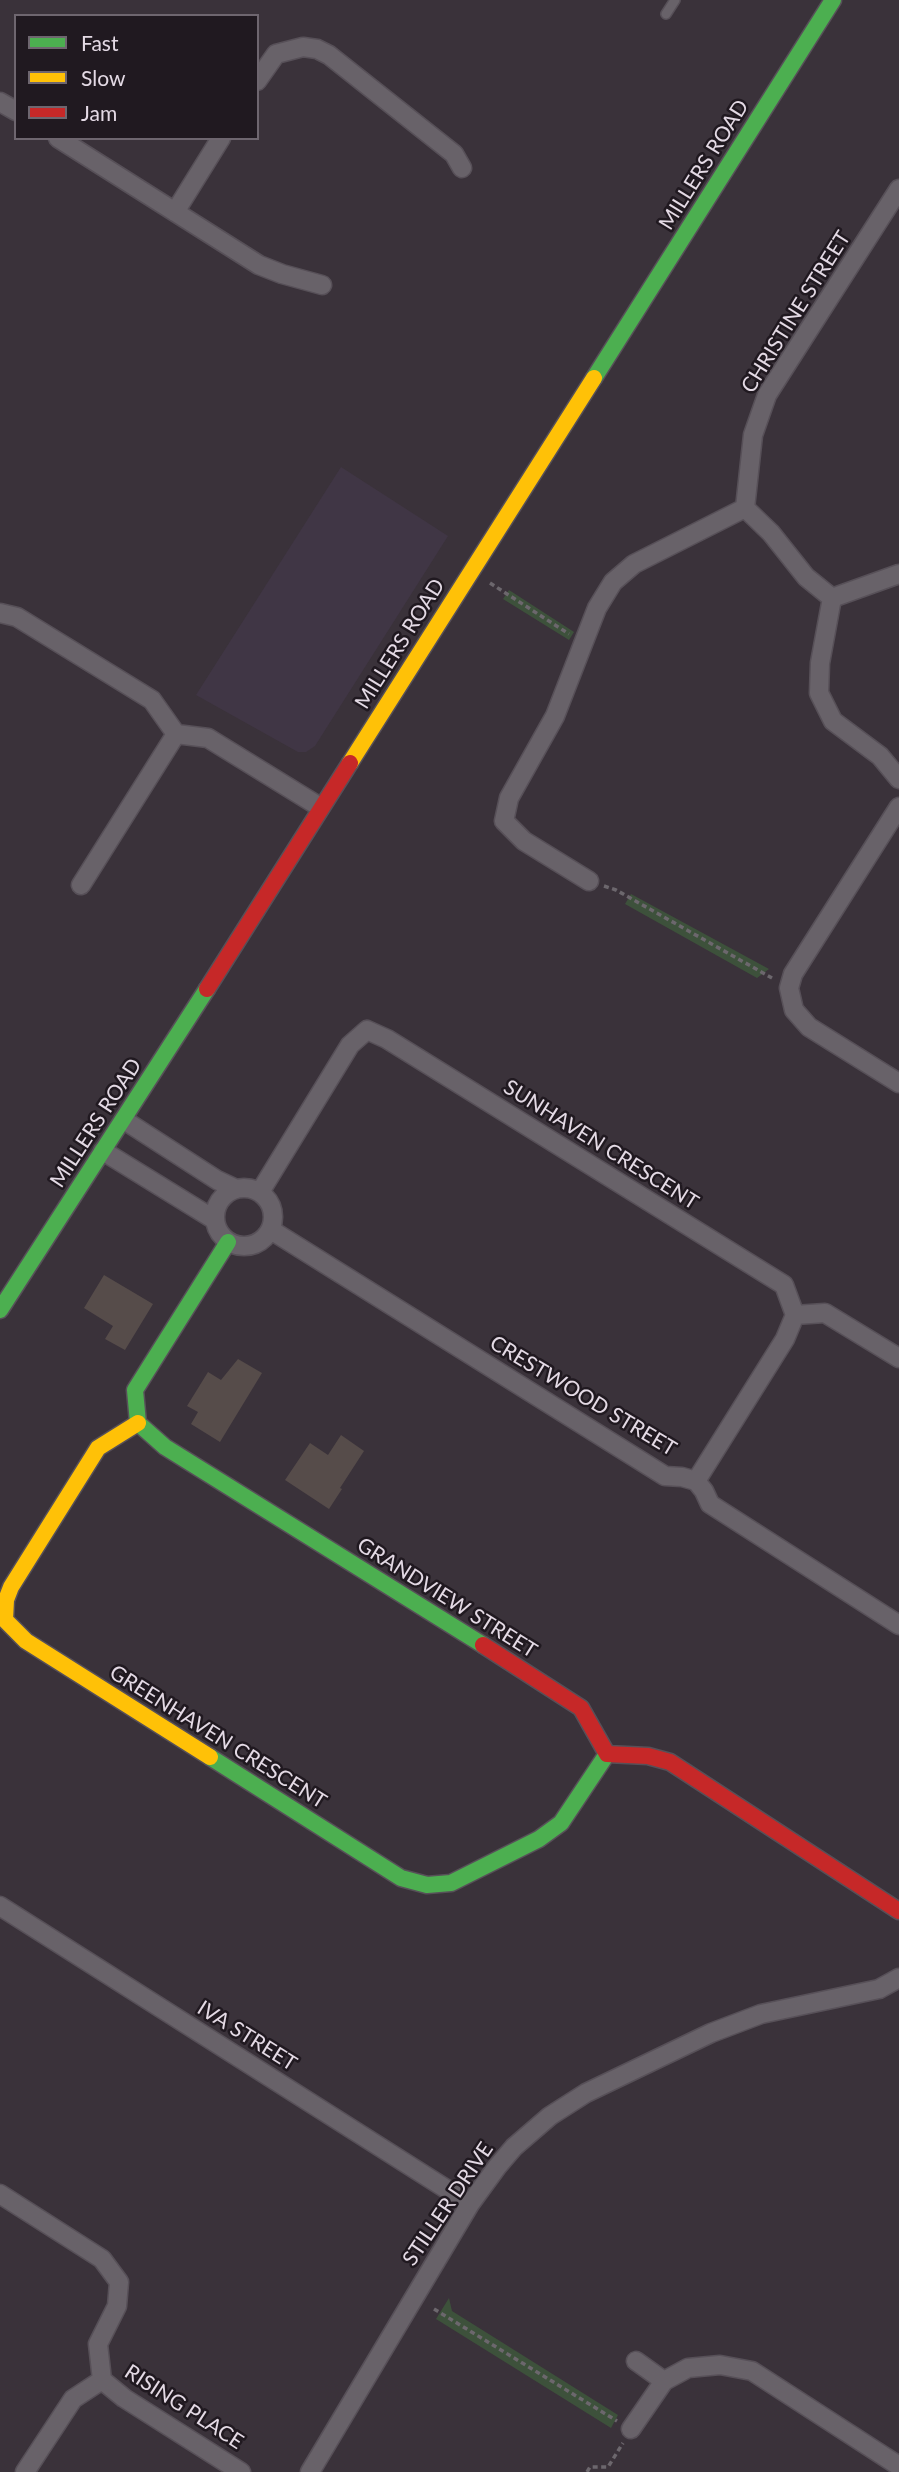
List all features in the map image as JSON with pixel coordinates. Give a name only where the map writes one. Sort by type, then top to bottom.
[{"type":"street","name":"MILLERS ROAD","points":[[0,1310],[124,1120],[834,0]]},
{"type":"street","points":[[259,78],[276,54],[303,47],[317,49],[329,55],[454,154],[461,168]]},
{"type":"street","points":[[61,140],[259,265],[282,275],[322,285]]},
{"type":"street","points":[[175,212],[220,140]]},
{"type":"street","name":"CHRISTINE STREET","points":[[746,508],[753,435],[766,395],[899,189]]},
{"type":"street","points":[[589,881],[524,841],[504,821],[509,798],[555,716],[597,608],[613,582],[634,564],[746,508],[771,533],[806,577],[832,598]]},
{"type":"street","points":[[832,598],[899,573]]},
{"type":"street","points":[[832,598],[820,663],[819,693],[833,720],[880,756],[899,779]]},
{"type":"street","points":[[0,613],[17,617],[152,699],[176,734],[208,738],[320,807]]},
{"type":"street","points":[[81,885],[176,734]]},
{"type":"street","points":[[899,807],[793,974],[789,988],[794,1010],[810,1027],[899,1083]]},
{"type":"street","name":"SUNHAVEN CRESCENT","points":[[260,1192],[350,1045],[367,1030],[387,1039],[784,1286],[795,1315]]},
{"type":"street","points":[[124,1120],[217,1180],[236,1189]]},
{"type":"street","points":[[103,1151],[215,1220],[222,1236],[228,1242],[247,1247],[265,1238],[271,1230],[274,1213],[260,1192],[244,1188],[226,1193],[219,1201],[215,1220]]},
{"type":"street","name":"CRESTWOOD STREET","points":[[271,1230],[665,1476],[682,1476],[696,1481]]},
{"type":"street","points":[[138,1423],[135,1390],[228,1242]]},
{"type":"street","points":[[899,1358],[825,1313],[795,1315],[785,1339],[696,1481],[710,1504],[899,1625]]},
{"type":"street","name":"GRANDVIEW STREET","points":[[138,1423],[165,1447],[559,1692],[581,1708],[607,1754]]},
{"type":"street","name":"GREENHAVEN CRESCENT","points":[[138,1423],[98,1448],[11,1587],[6,1600],[5,1620],[26,1641],[401,1878],[427,1885],[451,1883],[539,1839],[561,1823],[607,1754]]},
{"type":"street","points":[[607,1754],[648,1756],[670,1762],[899,1911]]},
{"type":"street","name":"IVA STREET","points":[[0,1906],[470,2204]]},
{"type":"street","name":"STILLER DRIVE","points":[[310,2472],[470,2204],[514,2147],[550,2116],[586,2093],[710,2033],[761,2014],[878,1989],[899,1978]]},
{"type":"street","name":"RISING PLACE","points":[[0,2194],[102,2259],[118,2282],[117,2306],[97,2344],[102,2380],[124,2398],[241,2472]]},
{"type":"street","points":[[636,2361],[664,2381]]},
{"type":"street","points":[[631,2429],[664,2381],[688,2368],[720,2365],[752,2371],[899,2466]]},
{"type":"street","points":[[25,2472],[74,2399],[102,2380]]},
{"type":"lane","points":[[666,14],[675,0]]},
{"type":"path","points":[[471,571],[584,643]]},
{"type":"path","points":[[589,881],[616,890],[789,988]]},
{"type":"path","points":[[434,2309],[631,2429],[608,2467],[590,2467],[587,2472]]},
{"type":"shaded area","points":[[341,467],[448,536],[315,746],[306,752],[298,752],[196,695]]},
{"type":"green space","points":[[509,590],[574,632],[569,640],[503,599]]},
{"type":"green space","points":[[631,894],[769,969],[757,978],[625,904]]},
{"type":"green space","points":[[449,2298],[452,2311],[618,2415],[611,2428],[436,2319]]},
{"type":"building","points":[[104,1275],[153,1304],[125,1350],[105,1339],[113,1326],[84,1308]]},
{"type":"building","points":[[238,1359],[262,1373],[220,1442],[191,1424],[198,1412],[187,1406],[208,1372],[221,1380]]},
{"type":"building","points":[[341,1435],[364,1451],[329,1509],[285,1480],[310,1443],[328,1455]]},
{"type":"traffic: fast","points":[[594,378],[833,0]]},
{"type":"traffic: fast","points":[[0,1310],[207,989]]},
{"type":"traffic: fast","points":[[228,1242],[135,1390],[138,1423],[165,1447],[483,1645]]},
{"type":"traffic: fast","points":[[210,1757],[401,1878],[427,1885],[451,1883],[539,1839],[561,1823],[607,1754]]},
{"type":"traffic: slow","points":[[350,763],[594,378]]},
{"type":"traffic: slow","points":[[138,1423],[98,1448],[11,1587],[6,1600],[5,1620],[26,1641],[210,1757]]},
{"type":"traffic: jam","points":[[207,989],[350,763]]},
{"type":"traffic: jam","points":[[483,1645],[581,1708],[607,1754],[648,1756],[670,1762],[899,1911]]}]
